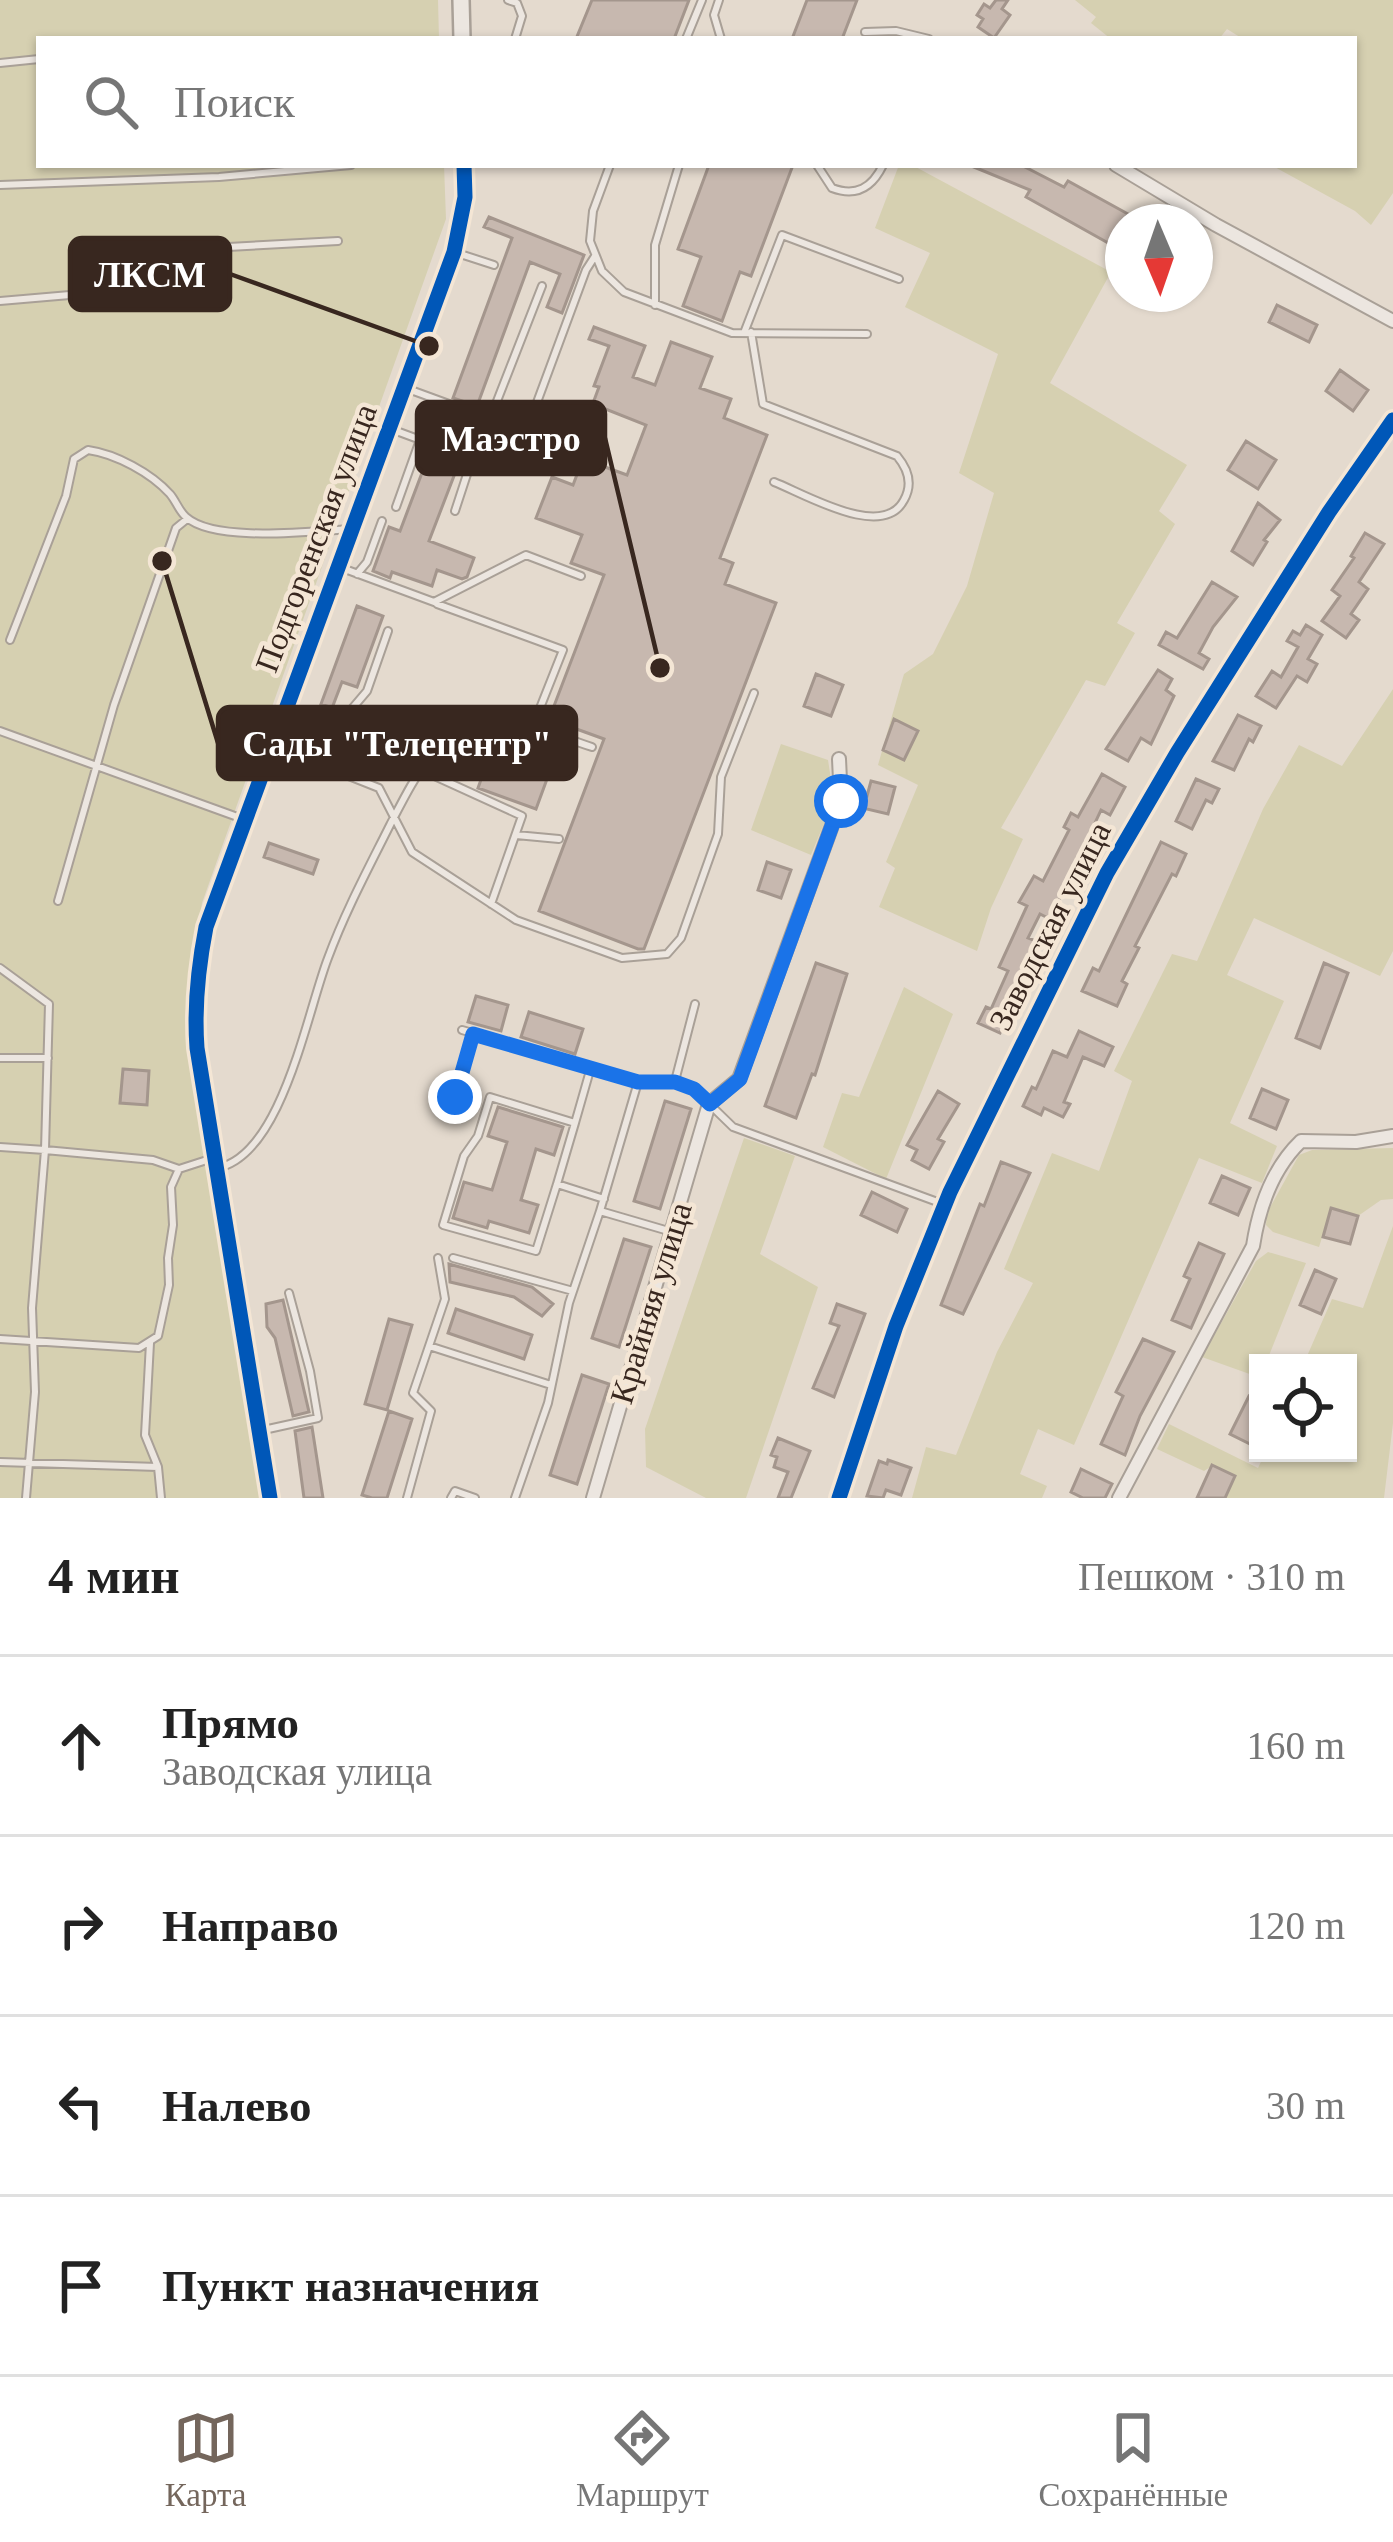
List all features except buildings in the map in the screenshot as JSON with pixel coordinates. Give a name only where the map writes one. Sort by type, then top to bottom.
[{"type":"street","points":[[461,0],[462,36]]},
{"type":"street","name":"Подгоренская улица","points":[[270,1498],[197,1048],[196,987],[206,927],[454,252],[465,196],[464,168]]},
{"type":"street","points":[[1121,168],[1393,321]]},
{"type":"street","name":"Заводская улица","points":[[839,1498],[896,1326],[945,1205],[1107,873],[1303,552],[1393,420]]},
{"type":"street","points":[[709,1106],[740,1079],[841,801],[839,759]]},
{"type":"street","name":"Крайняя улица","points":[[592,1498],[709,1106]]},
{"type":"street","points":[[1119,1498],[1253,1246],[1258,1217],[1284,1157],[1301,1141],[1356,1142],[1393,1136]]},
{"type":"lane","points":[[508,0],[517,3],[522,16],[516,36]]},
{"type":"lane","points":[[687,36],[702,0]]},
{"type":"lane","points":[[719,0],[714,15],[720,36]]},
{"type":"lane","points":[[865,32],[917,36]]},
{"type":"lane","points":[[0,63],[36,59]]},
{"type":"lane","points":[[0,185],[219,177],[318,168]]},
{"type":"lane","points":[[609,168],[590,227],[595,256],[611,282],[655,305],[732,333],[867,334]]},
{"type":"lane","points":[[655,305],[655,244],[678,168]]},
{"type":"lane","points":[[819,168],[832,188],[854,192],[874,181],[881,168]]},
{"type":"lane","points":[[774,482],[867,519],[890,515],[900,507],[909,487],[907,471],[897,456],[763,404],[747,333],[782,235],[899,279]]},
{"type":"lane","points":[[0,301],[159,292],[173,250],[338,242]]},
{"type":"lane","points":[[454,252],[494,265]]},
{"type":"lane","points":[[538,469],[526,432],[595,256]]},
{"type":"lane","points":[[404,388],[490,419],[542,286]]},
{"type":"lane","points":[[389,428],[472,459],[455,511]]},
{"type":"lane","points":[[396,507],[420,440]]},
{"type":"lane","points":[[10,640],[65,496],[74,459],[88,451],[116,458],[168,491],[188,519],[224,532],[351,529]]},
{"type":"lane","points":[[58,901],[114,705],[176,529],[188,519]]},
{"type":"lane","points":[[357,574],[367,562],[382,521]]},
{"type":"lane","points":[[434,602],[526,555],[580,576]]},
{"type":"lane","points":[[337,566],[563,650],[540,708]]},
{"type":"lane","points":[[284,706],[339,724],[367,691],[388,631]]},
{"type":"lane","points":[[270,745],[379,788],[412,852],[516,920],[622,958],[667,954],[681,938],[718,834],[721,777],[754,693]]},
{"type":"lane","points":[[0,1148],[153,1160],[179,1169],[215,1163],[232,1166],[258,1138],[280,1102],[327,960],[395,814],[438,747],[464,730],[511,721],[592,747]]},
{"type":"lane","points":[[0,731],[244,819]]},
{"type":"lane","points":[[419,770],[522,816],[491,904]]},
{"type":"lane","points":[[516,835],[559,839]]},
{"type":"lane","points":[[0,968],[49,1004],[32,1341],[35,1392],[26,1498]]},
{"type":"lane","points":[[675,1082],[695,1004]]},
{"type":"lane","points":[[462,1030],[638,1082],[675,1082],[694,1089],[733,1127],[945,1205]]},
{"type":"lane","points":[[455,1097],[473,1034]]},
{"type":"lane","points":[[0,1058],[48,1058]]},
{"type":"lane","points":[[575,1123],[490,1097],[478,1136],[464,1156],[443,1225],[536,1251],[575,1123],[591,1067]]},
{"type":"lane","points":[[515,1498],[638,1082]]},
{"type":"lane","points":[[0,1339],[123,1348],[150,1343],[158,1336],[165,1316],[173,1225],[171,1186],[179,1169]]},
{"type":"lane","points":[[556,1184],[604,1199]]},
{"type":"lane","points":[[600,1211],[673,1233]]},
{"type":"lane","points":[[406,1498],[431,1412],[413,1393],[445,1299],[438,1258]]},
{"type":"lane","points":[[453,1258],[573,1291]]},
{"type":"lane","points":[[259,1431],[318,1418],[289,1293]]},
{"type":"lane","points":[[150,1343],[145,1435],[158,1467],[160,1498]]},
{"type":"lane","points":[[428,1346],[551,1385]]},
{"type":"lane","points":[[0,1462],[158,1467]]},
{"type":"lane","points":[[451,1498],[455,1491],[475,1498]]},
{"type":"shaded area","points":[[0,0],[438,0],[439,36],[36,36],[36,168],[444,168],[446,219],[202,903],[185,1016],[260,1498],[0,1498]]},
{"type":"shaded area","points":[[1075,0],[1393,0],[1393,193],[1371,225],[1355,211],[1276,168],[1357,168],[1357,36],[1238,36],[1227,29],[1221,36],[1107,36],[1091,23],[1096,17]]},
{"type":"shaded area","points":[[898,168],[918,168],[1105,269],[1105,283],[1050,383],[1187,465],[1159,511],[1175,524],[1117,623],[1135,633],[1105,686],[1086,680],[1001,828],[1023,839],[977,951],[879,907],[895,868],[886,862],[918,785],[878,765],[904,674],[933,654],[967,586],[994,493],[959,473],[998,354],[905,307],[930,253],[875,228]]},
{"type":"shaded area","points":[[1393,689],[1393,951],[1380,976],[1254,918],[1227,975],[1284,1001],[1230,1123],[1277,1146],[1262,1183],[1199,1158],[1074,1445],[1038,1429],[1020,1474],[1047,1486],[1042,1498],[912,1498],[926,1447],[956,1455],[997,1352],[1033,1283],[1004,1269],[1052,1153],[1099,1171],[1132,1081],[1114,1071],[1172,954],[1197,961],[1263,809],[1299,745],[1342,766]]},
{"type":"shaded area","points":[[781,744],[828,760],[834,799],[811,855],[751,830]]},
{"type":"shaded area","points":[[904,987],[953,1014],[886,1179],[823,1147],[842,1093],[859,1097]]},
{"type":"shaded area","points":[[744,1138],[795,1156],[760,1254],[818,1287],[746,1498],[706,1498],[646,1467],[645,1429]]},
{"type":"shaded area","points":[[1393,1148],[1393,1199],[1381,1200],[1358,1216],[1331,1209],[1319,1247],[1273,1232],[1266,1225],[1267,1213],[1299,1155],[1312,1150]]},
{"type":"shaded area","points":[[1393,1226],[1393,1423],[1384,1498],[1226,1498],[1235,1476],[1212,1466],[1204,1471],[1157,1449],[1169,1424],[1258,1468],[1261,1462],[1357,1462],[1357,1354],[1308,1354],[1332,1299],[1363,1308]]},
{"type":"shaded area","points":[[1268,1252],[1306,1263],[1270,1354],[1249,1354],[1249,1374],[1202,1357],[1256,1261]]},
{"type":"cycle path","points":[[270,1498],[197,1048],[201,957],[206,927],[454,252],[465,197],[464,168]]},
{"type":"cycle path","points":[[839,1498],[896,1326],[950,1192],[1107,873],[1329,512],[1393,420]]},
{"type":"place","name":"ЛКСМ","points":[[429,346]]},
{"type":"place","name":"Сады \"Телецентр\"","points":[[162,561]]},
{"type":"place","name":"Маэстро","points":[[660,668]]},
{"type":"route","points":[[455,1097],[473,1034],[638,1082],[675,1082],[694,1089],[710,1104],[740,1079],[841,801]]}]
